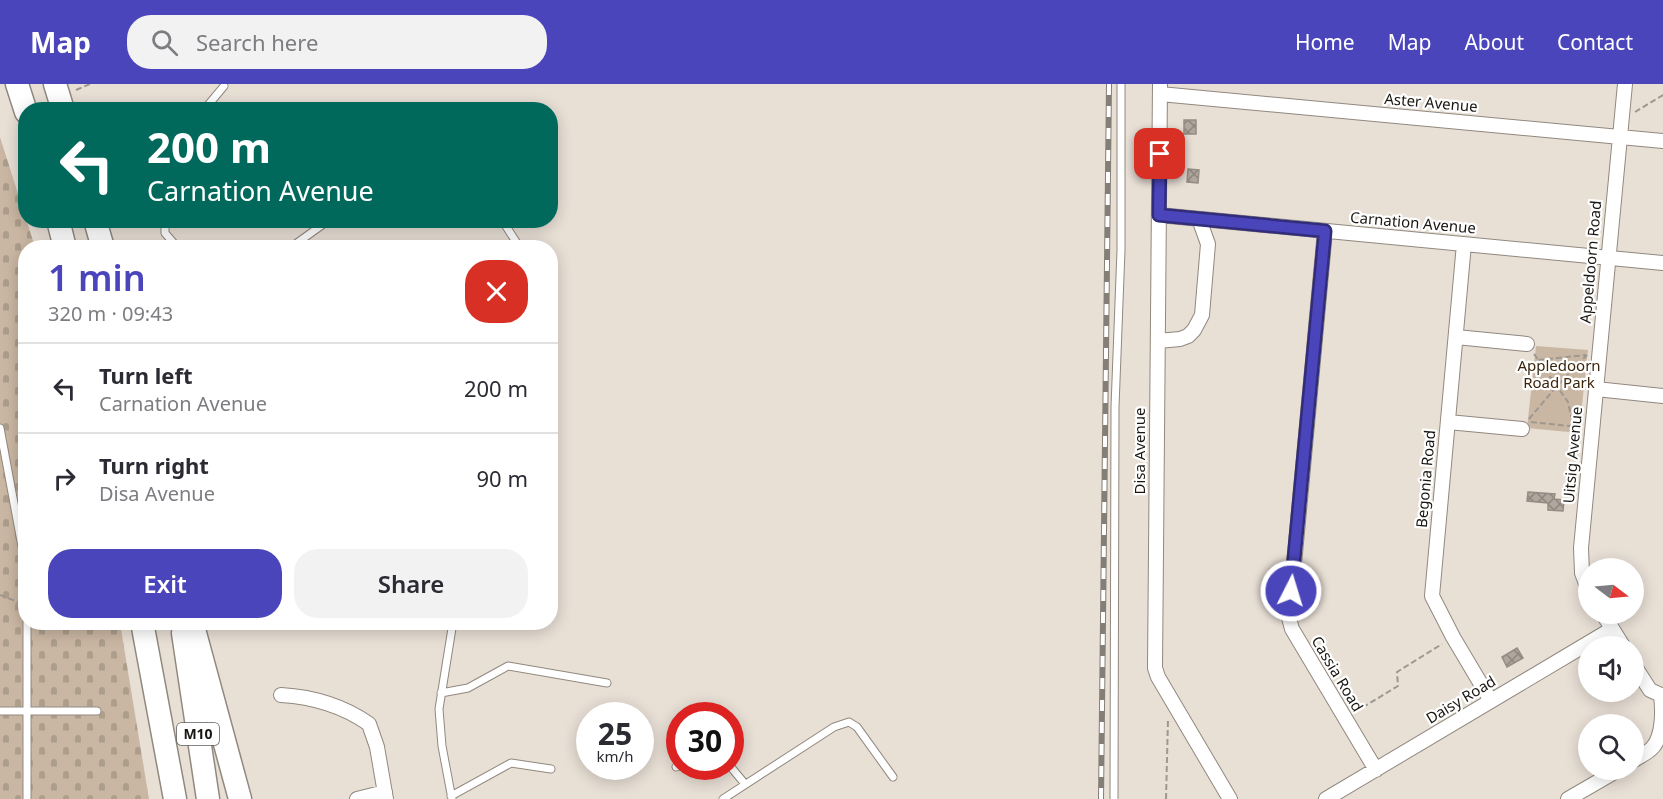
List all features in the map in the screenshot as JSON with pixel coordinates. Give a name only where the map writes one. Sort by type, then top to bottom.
[{"type":"main road","points":[[17,84],[23,102]]},
{"type":"main road","name":"M10","points":[[143,630],[175,799]]},
{"type":"main road","name":"M10","points":[[182,630],[208,799]]},
{"type":"main road","points":[[194,630],[240,799]]},
{"type":"street","name":"Appeldoorn Road","points":[[1596,389],[1593,355],[1608,258],[1625,84]]},
{"type":"street","name":"Aster Avenue","points":[[1160,89],[1663,141]]},
{"type":"street","name":"Disa Avenue","points":[[1160,89],[1155,668],[1167,693],[1230,799]]},
{"type":"street","name":"Carnation Avenue","points":[[1159,215],[1663,263]]},
{"type":"street","points":[[1158,340],[1180,339],[1188,336],[1202,315],[1208,244],[1199,219]]},
{"type":"street","name":"Cassia Road","points":[[1325,231],[1289,618],[1292,629],[1376,770]]},
{"type":"street","name":"Begonia Road","points":[[1464,244],[1432,596],[1491,701]]},
{"type":"street","points":[[1456,337],[1527,344]]},
{"type":"street","name":"Uitsig Avenue","points":[[1581,558],[1586,428],[1596,389],[1663,396]]},
{"type":"street","points":[[1448,422],[1525,425]]},
{"type":"street","points":[[1609,624],[1617,636]]},
{"type":"street","name":"Daisy Road","points":[[1326,799],[1612,629]]},
{"type":"street","points":[[1644,683],[1662,696],[1663,706],[1659,737],[1651,749],[1644,754]]},
{"type":"street","points":[[281,695],[330,703],[369,724],[377,747],[386,795],[357,799]]},
{"type":"street","points":[[1568,799],[1601,780]]},
{"type":"lane","points":[[1114,799],[1115,407],[1120,250],[1121,84]]},
{"type":"lane","points":[[211,102],[224,86]]},
{"type":"lane","points":[[301,240],[317,228]]},
{"type":"lane","points":[[0,428],[18,525]]},
{"type":"lane","points":[[27,630],[27,799]]},
{"type":"lane","points":[[452,630],[439,709],[442,746],[452,798],[511,763],[551,769]]},
{"type":"lane","points":[[441,693],[468,688],[508,666],[607,683]]},
{"type":"lane","points":[[0,711],[97,711]]},
{"type":"lane","points":[[723,799],[834,727],[849,722],[856,727],[893,777]]},
{"type":"lane","points":[[742,780],[745,784]]},
{"type":"path","points":[[64,95],[90,84]]},
{"type":"path","points":[[1634,112],[1663,95]]},
{"type":"path","points":[[1527,344],[1568,402],[1571,416],[1586,428]]},
{"type":"path","points":[[1538,360],[1593,355]]},
{"type":"path","points":[[1586,428],[1525,425],[1529,417],[1556,387],[1593,355]]},
{"type":"path","points":[[0,595],[18,602]]},
{"type":"path","points":[[1345,718],[1372,704],[1398,686],[1397,672],[1453,637]]},
{"type":"path","points":[[1166,799],[1167,693]]},
{"type":"green space","points":[[0,137],[18,194],[18,228],[29,228],[33,240],[18,240],[18,630],[121,630],[149,799],[0,799]]},
{"type":"green space","name":"Appledoorn Road Park","points":[[1536,346],[1588,350],[1579,433],[1527,428]]},
{"type":"building","points":[[1184,120],[1196,120],[1196,134],[1184,134]]},
{"type":"building","points":[[1188,169],[1199,170],[1198,183],[1187,182]]},
{"type":"building","points":[[1528,492],[1555,494],[1554,499],[1564,500],[1563,511],[1548,510],[1548,503],[1527,501]]},
{"type":"building","points":[[1517,648],[1523,658],[1507,667],[1502,657]]},
{"type":"railway","points":[[1101,799],[1109,84]]},
{"type":"route","points":[[1160,154],[1159,215],[1325,231],[1291,591]]}]
